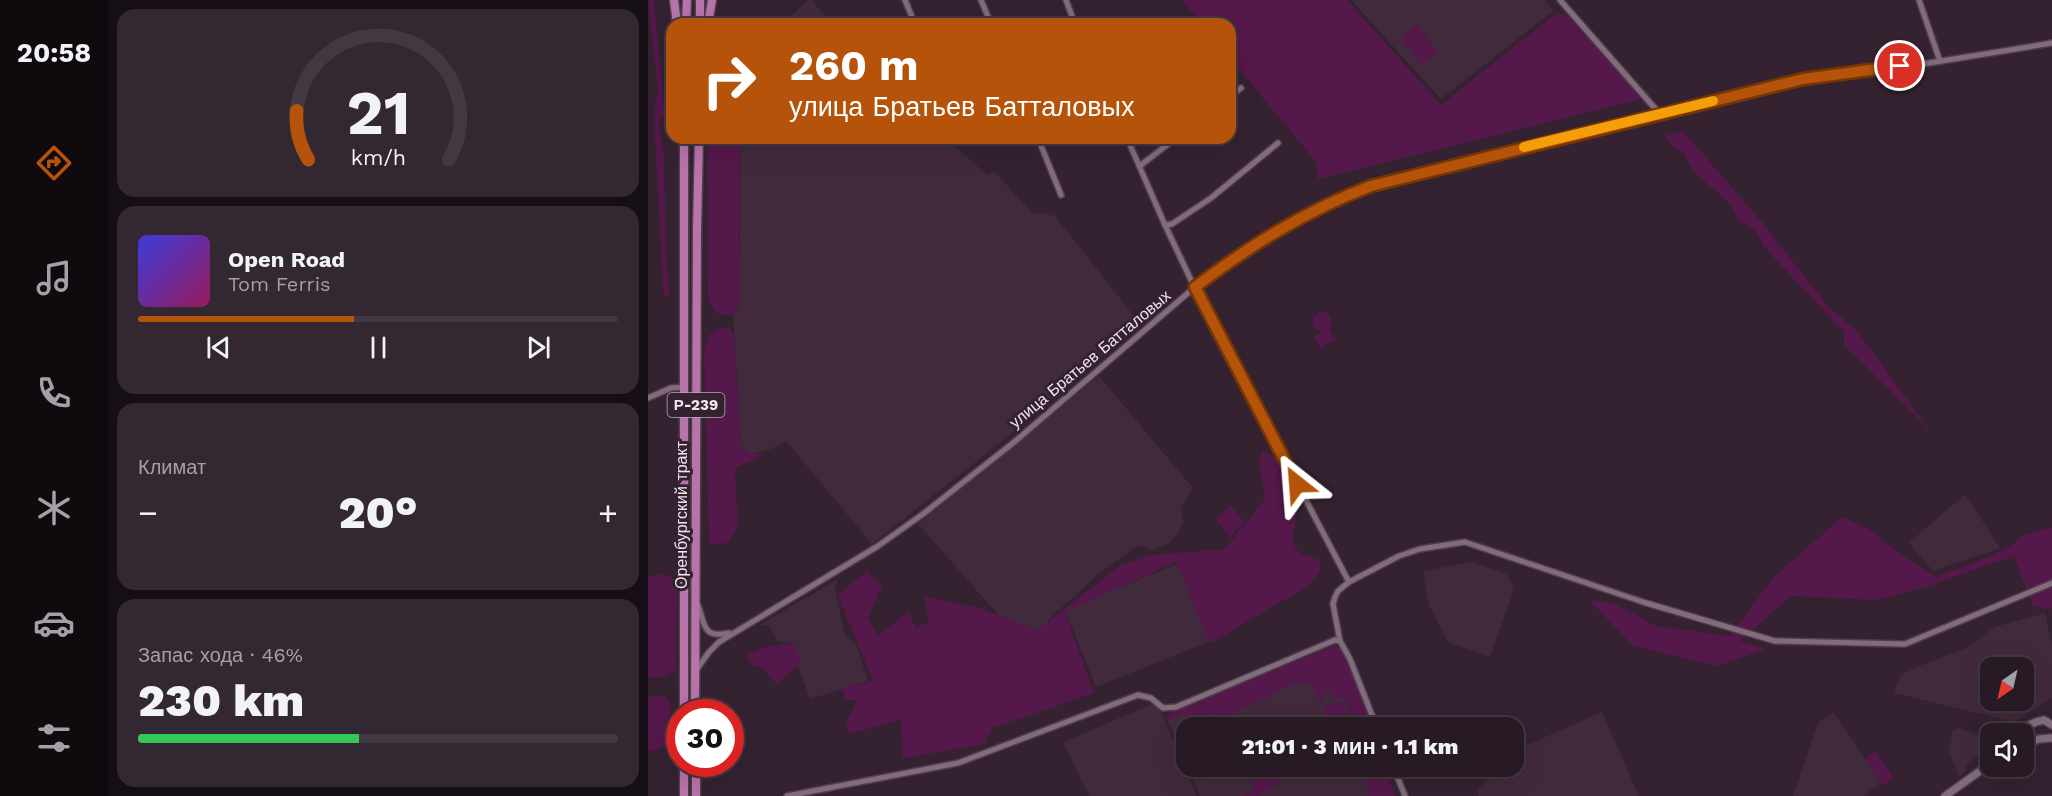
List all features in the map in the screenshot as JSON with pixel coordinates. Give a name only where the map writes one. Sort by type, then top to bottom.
[{"type":"main road","points":[[674,0],[676,18]]},
{"type":"main road","points":[[686,18],[687,0]]},
{"type":"main road","points":[[700,0],[700,18]]},
{"type":"main road","points":[[709,18],[712,0]]},
{"type":"main road","name":"Оренбургский тракт","points":[[684,144],[684,699]]},
{"type":"main road","name":"Оренбургский тракт","points":[[695,699],[699,144]]},
{"type":"main road","points":[[684,777],[684,796]]},
{"type":"main road","points":[[696,777],[696,796]]},
{"type":"street","points":[[905,0],[912,18]]},
{"type":"street","points":[[981,0],[988,18]]},
{"type":"street","points":[[1065,0],[1072,18]]},
{"type":"street","points":[[1560,0],[1660,114]]},
{"type":"street","points":[[1919,0],[1940,61]]},
{"type":"street","name":"улица Братьев Батталовых","points":[[695,673],[719,642],[848,565],[923,514],[1013,442],[1195,287],[1263,238],[1313,210],[1371,186],[1803,79],[2052,43]]},
{"type":"street","points":[[1236,92],[1241,88]]},
{"type":"street","points":[[1165,225],[1172,224],[1211,198],[1278,143]]},
{"type":"street","points":[[1040,144],[1061,195]]},
{"type":"street","points":[[1130,144],[1195,287],[1349,582]]},
{"type":"street","points":[[1141,165],[1168,144]]},
{"type":"street","points":[[648,398],[671,388],[685,387]]},
{"type":"street","points":[[1373,717],[1350,659],[1340,641],[1334,604],[1338,591],[1349,582],[1399,556],[1420,549],[1465,542],[1643,602],[1775,641],[1905,644],[2052,583]]},
{"type":"street","points":[[695,600],[705,629],[709,633],[717,635],[734,632]]},
{"type":"street","points":[[787,796],[958,763],[1138,695],[1151,698],[1163,708],[1176,707],[1331,641],[1340,641]]},
{"type":"street","points":[[2034,724],[2044,720],[2052,726]]},
{"type":"street","points":[[2034,741],[2052,738]]},
{"type":"street","points":[[1945,796],[1980,771]]},
{"type":"street","points":[[1397,777],[1405,796]]},
{"type":"shaded area","points":[[648,0],[654,0],[665,117],[660,117],[659,123],[664,158],[669,290],[669,295],[664,298],[655,140],[655,101],[658,89]]},
{"type":"shaded area","points":[[808,0],[812,0],[826,18],[788,18]]},
{"type":"shaded area","points":[[1182,0],[1347,0],[1441,105],[1557,13],[1569,17],[1630,83],[1641,99],[1318,179],[1316,162],[1236,65],[1236,18],[1197,18]]},
{"type":"shaded area","points":[[1351,0],[1545,0],[1553,11],[1441,99]]},
{"type":"shaded area","points":[[1416,24],[1439,52],[1422,65],[1400,38]]},
{"type":"shaded area","points":[[1683,131],[1762,222],[1827,305],[1858,332],[1928,428],[1927,432],[1923,423],[1844,345],[1844,332],[1764,247],[1755,231],[1739,221],[1730,204],[1693,171],[1683,152],[1674,148],[1664,136]]},
{"type":"shaded area","points":[[707,144],[741,144],[740,299],[737,310],[729,316],[716,313],[708,299]]},
{"type":"shaded area","points":[[741,144],[953,144],[987,175],[994,171],[1033,214],[1042,213],[1055,216],[1140,324],[1006,438],[872,544],[786,441],[771,449],[752,454],[746,451],[741,444],[733,314],[739,306]]},
{"type":"shaded area","points":[[1319,312],[1329,315],[1332,322],[1329,329],[1336,340],[1320,348],[1314,337],[1323,332],[1316,330],[1312,322],[1314,316]]},
{"type":"shaded area","points":[[723,327],[730,329],[734,335],[741,444],[748,452],[762,456],[735,468],[738,527],[729,542],[717,545],[709,542],[704,349],[710,334]]},
{"type":"shaded area","points":[[1099,376],[1193,488],[1181,508],[1183,522],[1179,532],[1168,544],[1152,550],[1139,545],[1099,573],[1047,621],[1048,628],[1025,645],[918,524]]},
{"type":"shaded area","points":[[1263,451],[1278,458],[1294,496],[1297,512],[1293,539],[1296,548],[1304,555],[1320,561],[1319,572],[1307,587],[1210,643],[1176,562],[1065,612],[1094,693],[992,728],[985,744],[903,758],[901,720],[848,734],[847,721],[857,700],[846,700],[842,688],[873,681],[838,595],[867,571],[882,586],[868,618],[878,635],[908,612],[916,628],[929,621],[924,596],[983,609],[1038,630],[1119,566],[1151,555],[1225,549],[1265,499],[1259,461]]},
{"type":"shaded area","points":[[1965,494],[2000,548],[1933,571],[1909,543]]},
{"type":"shaded area","points":[[1231,506],[1245,522],[1230,537],[1215,519]]},
{"type":"shaded area","points":[[1842,517],[1869,529],[1907,559],[1937,577],[1993,555],[2013,544],[2023,535],[2052,527],[2052,609],[2033,606],[2014,556],[1926,587],[1875,600],[1791,596],[1740,641],[1765,649],[1718,666],[1633,646],[1588,599],[1616,604],[1656,626],[1729,636],[1775,576]]},
{"type":"shaded area","points":[[1472,562],[1507,574],[1514,589],[1490,657],[1448,642],[1429,605],[1423,571]]},
{"type":"shaded area","points":[[1179,563],[1210,641],[1096,687],[1065,610]]},
{"type":"shaded area","points":[[663,574],[672,577],[677,584],[676,669],[666,677],[648,677],[648,576]]},
{"type":"shaded area","points":[[838,579],[835,590],[845,635],[856,644],[868,681],[810,699],[790,643],[778,642],[769,625],[760,625]]},
{"type":"shaded area","points":[[2045,613],[2052,645],[2052,698],[2034,709],[2034,657],[1980,657],[1980,711],[2031,711],[2014,722],[1894,693],[1900,676],[1914,668],[1967,648],[1995,627]]},
{"type":"shaded area","points":[[793,643],[802,661],[777,685],[764,669],[752,665],[746,655],[765,647]]},
{"type":"shaded area","points":[[1334,646],[1344,653],[1369,716],[1352,717],[1344,699],[1333,698],[1330,691],[1321,695],[1323,703],[1311,686],[1304,681],[1235,711],[1237,717],[1213,717],[1211,712],[1200,717],[1186,717],[1185,713],[1167,721],[1165,718],[1171,712]]},
{"type":"shaded area","points":[[1332,662],[1356,717],[1176,717],[1176,741],[1166,718]]},
{"type":"shaded area","points":[[648,696],[666,697],[666,746],[648,752]]},
{"type":"shaded area","points":[[1339,701],[1348,717],[1326,717],[1323,711],[1325,706]]},
{"type":"shaded area","points":[[1157,702],[1176,747],[1176,777],[1189,777],[1197,796],[1089,796],[1063,742]]},
{"type":"shaded area","points":[[1602,712],[1639,796],[1479,796],[1476,790],[1491,777],[1524,777],[1524,748]]},
{"type":"shaded area","points":[[1834,713],[1881,783],[1863,796],[1793,796],[1818,723]]},
{"type":"shaded area","points":[[1959,728],[1980,738],[1980,754],[1969,762],[1965,772],[1959,777],[1949,751],[1953,731]]},
{"type":"shaded area","points":[[1876,751],[1894,778],[1883,786],[1865,759]]},
{"type":"shaded area","points":[[1191,777],[1379,777],[1388,796],[1200,796]]},
{"type":"shaded area","points":[[1250,777],[1278,777],[1279,782],[1259,796],[1243,796],[1255,790]]},
{"type":"shaded area","points":[[1363,777],[1387,777],[1396,796],[1370,796]]},
{"type":"slow traffic","points":[[1524,147],[1713,101]]},
{"type":"route","points":[[1297,484],[1195,287],[1263,238],[1313,210],[1371,186],[1803,79],[1900,66]]}]
